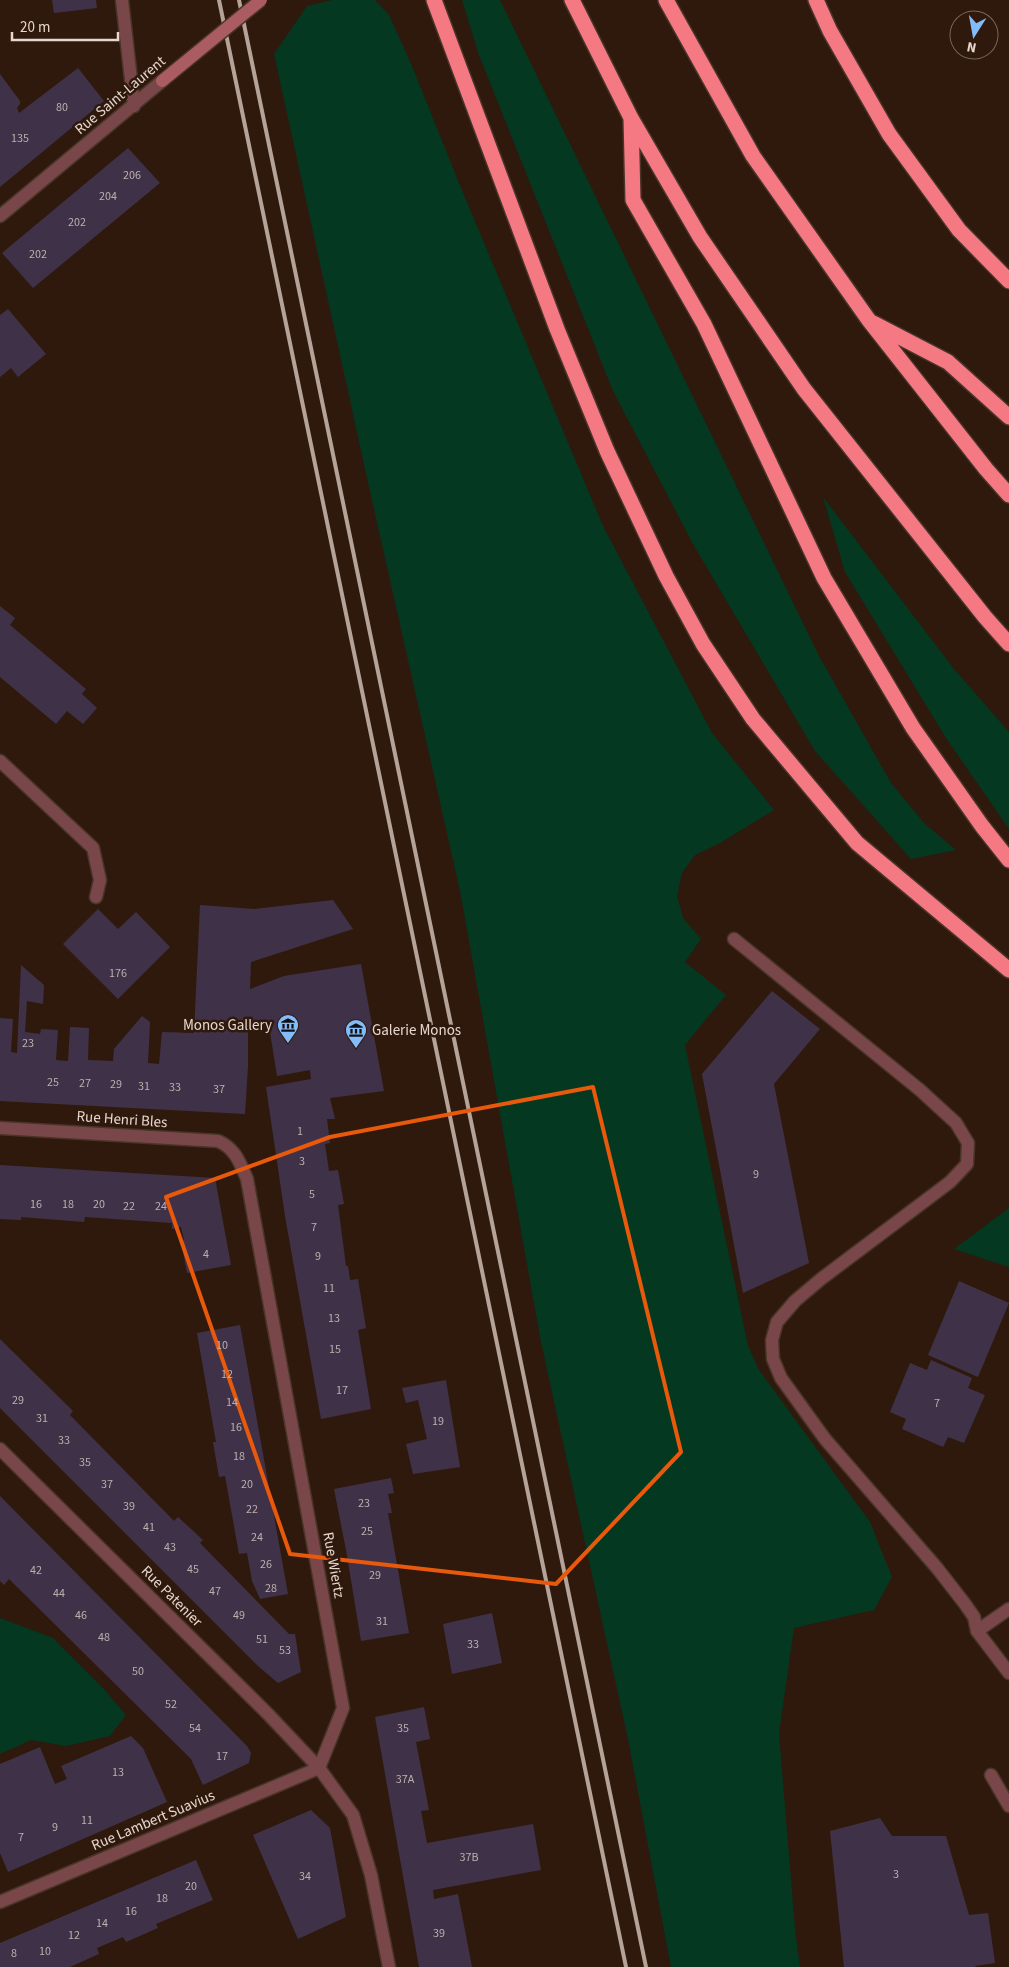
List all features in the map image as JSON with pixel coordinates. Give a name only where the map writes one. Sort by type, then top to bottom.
[{"type":"highway","points":[[434,0],[554,320],[607,451],[666,576],[703,644],[753,719],[857,843],[1009,970]]},
{"type":"highway","points":[[572,0],[631,118],[700,236],[804,388],[985,617],[1009,644]]},
{"type":"highway","points":[[666,0],[753,156],[868,320],[986,469],[1009,495]]},
{"type":"highway","points":[[816,0],[830,31],[889,134],[959,230],[1009,281]]},
{"type":"highway","points":[[631,118],[633,200],[704,324],[824,578],[913,728],[982,826],[1009,860]]},
{"type":"highway","points":[[868,320],[948,362],[1009,417]]},
{"type":"street","points":[[122,0],[134,106]]},
{"type":"street","name":"Rue Saint-Laurent","points":[[0,216],[261,0]]},
{"type":"street","points":[[0,761],[93,848],[100,880],[96,897]]},
{"type":"street","points":[[734,939],[929,1098],[956,1123],[968,1143],[967,1164],[950,1182],[821,1279],[795,1301],[777,1322],[772,1340],[773,1359],[781,1378],[801,1408],[860,1481],[937,1568],[974,1617],[977,1631],[1009,1673]]},
{"type":"street","name":"Rue Henri Bles","points":[[0,1128],[218,1141],[224,1143],[237,1155]]},
{"type":"street","name":"Rue Wiertz","points":[[237,1155],[246,1179],[343,1708],[319,1768]]},
{"type":"street","name":"Rue Patenier","points":[[0,1450],[261,1707],[319,1768]]},
{"type":"street","points":[[977,1631],[1009,1609]]},
{"type":"street","points":[[319,1768],[353,1815],[372,1874],[389,1967]]},
{"type":"street","name":"Rue Lambert Suavius","points":[[0,1902],[319,1768]]},
{"type":"street","points":[[991,1774],[1009,1806]]},
{"type":"highlighted area","points":[[593,1087],[681,1452],[556,1584],[290,1554],[166,1197],[330,1137]]},
{"type":"green space","points":[[332,0],[375,0],[389,15],[412,66],[461,188],[603,526],[712,733],[774,810],[720,843],[695,855],[682,873],[677,896],[683,918],[701,939],[685,962],[726,995],[685,1045],[748,1346],[759,1370],[870,1522],[892,1577],[874,1610],[794,1628],[779,1733],[795,1929],[800,1967],[671,1967],[628,1739],[541,1342],[460,891],[274,54],[307,6]]},
{"type":"green space","points":[[462,0],[500,0],[819,656],[891,783],[924,823],[956,850],[911,859],[815,751],[693,544],[613,391],[479,55]]},
{"type":"green space","points":[[823,497],[954,669],[1009,732],[1009,829],[946,738],[845,572]]},
{"type":"green space","points":[[1009,1208],[1009,1267],[954,1249]]},
{"type":"green space","points":[[0,1618],[53,1638],[103,1688],[126,1715],[110,1736],[66,1746],[31,1740],[0,1754]]},
{"type":"building","points":[[52,0],[96,0],[97,8],[54,13]]},
{"type":"building","points":[[78,68],[104,101],[0,187],[0,74],[20,101],[17,108],[19,113]]},
{"type":"building","points":[[128,148],[160,183],[33,288],[2,253]]},
{"type":"building","points":[[8,309],[46,354],[18,377],[11,368],[0,377],[0,315]]},
{"type":"building","points":[[0,606],[15,618],[10,625],[86,689],[82,694],[97,708],[83,724],[67,711],[56,724],[0,677]]},
{"type":"building","points":[[333,900],[353,929],[251,962],[250,989],[284,976],[361,964],[384,1091],[330,1098],[335,1119],[327,1119],[330,1143],[325,1144],[329,1171],[338,1170],[344,1204],[338,1205],[346,1266],[348,1266],[350,1280],[358,1279],[366,1328],[358,1330],[371,1409],[321,1419],[285,1216],[266,1087],[311,1079],[310,1070],[277,1076],[269,1026],[248,1029],[245,1114],[0,1101],[0,1018],[13,1019],[11,1052],[17,1053],[21,965],[44,985],[43,1004],[27,1001],[25,1032],[40,1034],[41,1029],[58,1030],[56,1060],[68,1061],[70,1027],[89,1028],[88,1060],[113,1061],[114,1049],[142,1016],[150,1022],[148,1063],[159,1064],[162,1032],[194,1033],[200,905],[254,909]]},
{"type":"building","points":[[98,909],[118,929],[136,912],[170,947],[118,999],[63,944]]},
{"type":"building","points":[[772,991],[820,1029],[774,1084],[809,1263],[743,1293],[702,1074]]},
{"type":"building","points":[[0,1165],[215,1178],[231,1265],[187,1273],[181,1241],[184,1240],[181,1227],[172,1229],[172,1223],[85,1217],[84,1222],[21,1217],[21,1220],[0,1219]]},
{"type":"building","points":[[959,1281],[1009,1303],[978,1377],[928,1355]]},
{"type":"building","points":[[240,1325],[288,1594],[260,1599],[252,1581],[247,1553],[239,1554],[225,1476],[219,1477],[213,1442],[216,1442],[197,1333]]},
{"type":"building","points":[[0,1339],[73,1411],[70,1415],[174,1521],[178,1517],[203,1540],[200,1543],[289,1634],[295,1634],[301,1672],[278,1683],[258,1666],[0,1408]]},
{"type":"building","points":[[931,1360],[972,1378],[968,1388],[985,1395],[964,1443],[948,1437],[943,1447],[902,1429],[906,1419],[890,1412],[910,1363],[927,1370]]},
{"type":"building","points":[[446,1380],[460,1467],[413,1474],[406,1444],[427,1439],[418,1400],[406,1403],[402,1388]]},
{"type":"building","points":[[391,1478],[394,1493],[388,1494],[392,1513],[388,1513],[409,1633],[361,1641],[334,1489]]},
{"type":"building","points":[[0,1496],[247,1746],[251,1753],[249,1763],[203,1785],[191,1759],[9,1579],[4,1585],[0,1581]]},
{"type":"building","points":[[492,1613],[502,1663],[452,1674],[443,1624]]},
{"type":"building","points":[[424,1707],[430,1739],[416,1742],[429,1810],[421,1811],[427,1843],[533,1824],[541,1870],[433,1890],[434,1899],[458,1894],[472,1967],[419,1967],[375,1717]]},
{"type":"building","points":[[131,1736],[143,1748],[167,1802],[8,1872],[0,1853],[0,1764],[40,1747],[55,1784],[67,1779],[61,1766]]},
{"type":"building","points":[[311,1810],[330,1828],[346,1917],[298,1939],[253,1835]]},
{"type":"building","points":[[880,1818],[892,1836],[946,1836],[969,1915],[988,1913],[995,1963],[976,1967],[844,1967],[830,1831]]},
{"type":"building","points":[[196,1860],[213,1900],[156,1924],[158,1928],[126,1942],[123,1937],[97,1948],[99,1954],[70,1967],[0,1967],[0,1943]]},
{"type":"railway","points":[[219,0],[626,1967]]},
{"type":"railway","points":[[239,0],[646,1967]]},
{"type":"place","name":"Monos Gallery","points":[[288,1044]]},
{"type":"place","name":"Galerie Monos","points":[[356,1049]]}]
